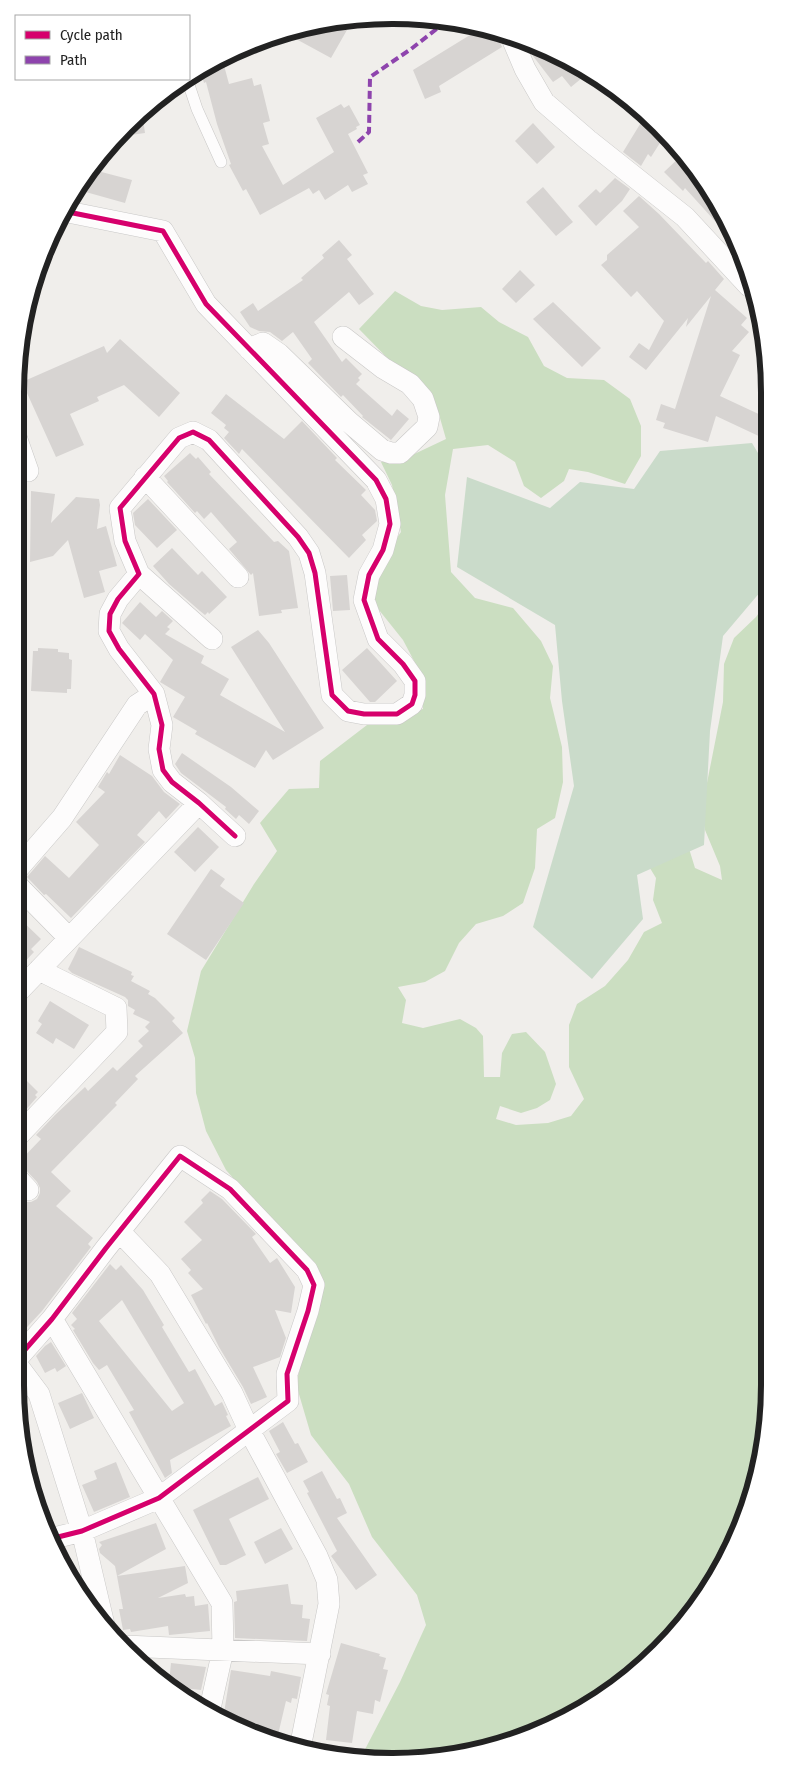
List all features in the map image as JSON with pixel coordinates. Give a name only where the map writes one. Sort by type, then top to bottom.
[{"type":"street","points":[[515,44],[525,69],[544,102],[588,140],[686,217],[744,280]]},
{"type":"street","points":[[71,213],[163,231],[206,304],[376,480],[386,499],[390,524],[383,550],[369,575],[364,600],[378,638],[403,664],[415,681],[415,694],[412,704],[397,714],[364,714],[348,711],[332,695],[315,573],[309,553],[298,537],[209,440],[193,432],[178,438],[120,508],[125,540],[138,574],[212,639]]},
{"type":"street","points":[[249,349],[264,343],[279,354],[344,417],[382,450],[391,453],[400,452],[427,427],[429,416],[423,399],[410,384],[383,368],[343,337]]},
{"type":"street","points":[[24,460],[28,471]]},
{"type":"street","points":[[145,477],[238,577]]},
{"type":"street","points":[[138,574],[118,599],[110,614],[109,630],[119,649],[154,694],[162,726],[159,749],[163,770],[172,782],[199,803],[235,836]]},
{"type":"street","points":[[24,862],[62,818],[138,705],[154,694]]},
{"type":"street","points":[[24,985],[199,803]]},
{"type":"street","points":[[24,892],[69,938]]},
{"type":"street","points":[[24,1130],[117,1032],[116,1008],[38,970]]},
{"type":"street","points":[[24,1351],[180,1156],[230,1189],[307,1270],[314,1285],[308,1310],[287,1374],[288,1401],[159,1498],[82,1531],[57,1537]]},
{"type":"street","points":[[120,1232],[160,1274],[232,1393],[249,1430],[327,1580],[329,1604],[301,1742]]},
{"type":"street","points":[[52,1318],[222,1603],[224,1650],[211,1705]]},
{"type":"street","points":[[24,1374],[39,1394],[82,1531],[102,1611]]},
{"type":"street","points":[[133,1646],[320,1654]]},
{"type":"lane","points":[[189,85],[197,109],[221,162]]},
{"type":"green space","points":[[395,291],[421,306],[442,310],[481,307],[499,322],[528,337],[544,366],[567,378],[604,380],[630,399],[641,426],[641,456],[625,484],[588,472],[569,469],[564,481],[541,498],[524,486],[515,462],[488,445],[453,449],[445,495],[451,572],[475,598],[513,608],[541,641],[553,666],[550,698],[562,747],[563,782],[555,818],[537,829],[535,868],[523,903],[503,916],[476,924],[459,943],[445,971],[425,982],[398,987],[406,1000],[402,1023],[423,1028],[460,1019],[476,1028],[483,1036],[484,1077],[500,1077],[502,1053],[512,1034],[526,1032],[545,1052],[556,1084],[550,1100],[537,1108],[521,1113],[500,1106],[496,1119],[516,1125],[548,1123],[571,1116],[584,1099],[569,1067],[569,1025],[577,1004],[605,986],[628,960],[644,932],[662,923],[653,900],[656,878],[645,860],[687,842],[695,868],[722,880],[720,866],[705,830],[705,793],[723,702],[724,664],[734,638],[761,610],[761,1384],[758,1433],[749,1480],[742,1503],[712,1569],[685,1609],[670,1628],[636,1662],[617,1677],[577,1704],[511,1734],[488,1741],[441,1750],[392,1753],[364,1752],[400,1682],[426,1625],[417,1595],[372,1537],[349,1484],[311,1435],[296,1384],[319,1292],[310,1265],[226,1170],[206,1131],[196,1093],[195,1058],[187,1031],[201,971],[254,884],[277,851],[260,823],[289,789],[319,788],[320,761],[367,725],[423,709],[422,676],[403,640],[375,605],[373,571],[401,532],[392,485],[381,462],[408,457],[446,439],[440,418],[399,370],[359,329]]},
{"type":"green space","points":[[752,443],[761,458],[761,591],[723,636],[710,731],[704,845],[637,875],[643,919],[592,979],[533,927],[574,786],[562,701],[555,625],[457,567],[467,477],[550,508],[580,482],[634,489],[660,451]]},
{"type":"building","points":[[342,27],[347,30],[331,58],[293,37]]},
{"type":"building","points":[[473,33],[499,39],[502,47],[439,86],[441,92],[425,99],[413,70]]},
{"type":"building","points":[[531,51],[583,77],[571,87],[562,76],[553,82]]},
{"type":"building","points":[[224,65],[229,84],[252,78],[254,86],[261,84],[270,121],[263,123],[269,144],[262,146],[283,185],[334,152],[316,118],[341,104],[344,108],[349,105],[360,125],[348,134],[368,173],[363,175],[368,184],[352,192],[348,185],[325,200],[319,190],[313,194],[309,188],[260,215],[246,189],[243,191],[229,165],[231,164],[217,124],[206,82],[204,83],[202,77]]},
{"type":"building","points":[[143,121],[145,133],[129,135]]},
{"type":"building","points":[[642,121],[662,140],[651,157],[648,154],[641,166],[623,152]]},
{"type":"building","points":[[533,123],[555,147],[537,164],[515,141]]},
{"type":"building","points":[[678,159],[712,208],[723,230],[685,188],[683,191],[664,172]]},
{"type":"building","points":[[98,171],[132,180],[125,203],[84,191]]},
{"type":"building","points":[[615,178],[630,189],[622,201],[596,226],[578,206],[596,189],[600,193]]},
{"type":"building","points":[[543,187],[573,222],[556,236],[526,202]]},
{"type":"building","points":[[639,196],[706,263],[708,261],[724,279],[715,290],[747,318],[741,325],[749,332],[732,351],[740,355],[720,396],[761,415],[761,437],[716,416],[708,442],[663,428],[665,423],[656,420],[661,404],[675,409],[711,296],[686,327],[688,318],[646,370],[629,357],[639,343],[649,350],[664,321],[637,291],[631,297],[601,265],[607,260],[607,255],[639,227],[623,211]]},
{"type":"building","points":[[339,240],[352,255],[347,259],[374,294],[359,305],[349,292],[314,322],[342,362],[346,358],[362,374],[356,384],[392,416],[397,409],[409,419],[391,440],[362,417],[343,395],[341,397],[308,363],[312,359],[293,332],[282,341],[270,332],[259,331],[250,327],[240,312],[253,303],[258,311],[303,280],[301,278],[324,258],[322,255]]},
{"type":"building","points":[[520,270],[535,285],[516,303],[502,289]]},
{"type":"building","points":[[553,302],[601,348],[582,367],[533,319]]},
{"type":"building","points":[[120,339],[180,393],[159,417],[124,385],[97,397],[99,401],[70,414],[84,445],[56,457],[24,387],[24,381],[104,346],[107,353]]},
{"type":"building","points":[[226,394],[284,439],[302,421],[337,458],[335,460],[366,490],[361,495],[375,510],[377,521],[362,535],[366,540],[349,558],[242,449],[239,454],[224,438],[229,432],[224,428],[226,425],[211,413]]},
{"type":"building","points":[[190,453],[196,459],[198,457],[211,472],[209,474],[274,542],[278,541],[289,551],[298,608],[281,610],[282,613],[259,616],[253,573],[251,575],[229,549],[237,542],[211,512],[204,519],[197,511],[195,513],[167,482],[164,476]]},
{"type":"building","points":[[31,491],[55,494],[51,523],[76,497],[99,499],[97,529],[106,526],[117,566],[99,571],[105,592],[84,598],[68,540],[53,556],[30,562]]},
{"type":"building","points":[[148,499],[177,530],[157,548],[135,525],[133,513]]},
{"type":"building","points":[[172,548],[198,575],[202,571],[227,597],[209,614],[208,612],[205,615],[200,611],[169,584],[153,566]]},
{"type":"building","points":[[347,575],[350,610],[333,611],[330,576]]},
{"type":"building","points":[[140,602],[156,617],[162,611],[173,621],[167,627],[170,629],[165,634],[204,656],[201,663],[229,679],[220,695],[285,732],[231,647],[258,630],[269,643],[324,728],[273,760],[266,750],[255,768],[195,734],[197,731],[173,717],[185,697],[160,682],[173,660],[145,634],[140,640],[122,623]]},
{"type":"building","points":[[38,648],[58,649],[58,652],[69,653],[69,659],[72,660],[71,689],[67,689],[67,693],[31,691],[33,651],[38,651]]},
{"type":"building","points":[[367,648],[397,681],[375,702],[370,702],[342,670]]},
{"type":"building","points":[[182,753],[231,787],[259,811],[249,824],[239,815],[236,819],[225,809],[226,807],[181,773],[175,764]]},
{"type":"building","points":[[120,755],[152,776],[164,792],[180,804],[166,819],[159,811],[137,835],[145,842],[71,918],[46,894],[44,895],[27,877],[45,856],[69,878],[99,845],[76,822],[105,792],[98,787],[107,772],[109,774]]},
{"type":"building","points":[[198,827],[219,847],[195,872],[174,852]]},
{"type":"building","points":[[211,869],[225,879],[220,886],[244,903],[206,960],[167,934]]},
{"type":"building","points":[[24,923],[41,939],[31,949],[34,952],[24,963]]},
{"type":"building","points":[[79,947],[132,972],[131,975],[134,976],[131,981],[150,991],[148,994],[155,998],[175,1018],[172,1021],[183,1033],[135,1076],[138,1079],[115,1103],[117,1105],[51,1172],[71,1191],[56,1206],[93,1238],[88,1244],[91,1247],[42,1311],[24,1330],[24,1204],[37,1199],[40,1188],[24,1168],[24,1157],[41,1139],[36,1135],[55,1115],[85,1087],[88,1091],[113,1067],[117,1071],[143,1046],[138,1041],[149,1031],[145,1027],[150,1022],[133,1014],[135,1010],[128,1006],[128,1000],[125,997],[72,973],[68,969]]},
{"type":"building","points":[[50,1001],[89,1025],[74,1049],[56,1038],[53,1044],[36,1033],[42,1024],[38,1021]]},
{"type":"building","points":[[24,1078],[38,1092],[35,1095],[37,1097],[24,1112]]},
{"type":"building","points":[[210,1191],[222,1199],[256,1234],[252,1237],[270,1263],[277,1258],[295,1287],[291,1313],[275,1310],[286,1338],[280,1357],[253,1367],[267,1397],[251,1404],[191,1295],[203,1289],[188,1273],[191,1270],[181,1259],[202,1240],[184,1222],[203,1203],[201,1200]]},
{"type":"building","points":[[110,1264],[116,1270],[121,1265],[143,1290],[164,1325],[162,1327],[189,1372],[195,1369],[215,1406],[222,1402],[231,1426],[170,1460],[172,1473],[165,1478],[129,1412],[134,1410],[107,1365],[99,1370],[73,1330],[75,1329],[71,1325],[77,1319],[72,1313]],"holes":[[[122,1300],[184,1403],[172,1411],[99,1321]]]},
{"type":"building","points":[[51,1342],[66,1366],[57,1372],[55,1368],[45,1373],[36,1356]]},
{"type":"building","points":[[82,1393],[94,1418],[70,1429],[58,1403]]},
{"type":"building","points":[[283,1422],[295,1444],[298,1443],[308,1462],[287,1473],[276,1454],[280,1452],[269,1431]]},
{"type":"building","points":[[116,1462],[130,1497],[94,1512],[82,1485],[97,1479],[94,1471]]},
{"type":"building","points":[[322,1471],[337,1499],[340,1498],[347,1513],[337,1518],[377,1575],[356,1590],[331,1556],[337,1551],[307,1493],[309,1492],[303,1481]]},
{"type":"building","points":[[258,1477],[269,1499],[229,1519],[246,1555],[226,1565],[220,1565],[193,1510]]},
{"type":"building","points":[[156,1523],[166,1549],[117,1576],[115,1566],[100,1553],[99,1549],[102,1545],[99,1542]]},
{"type":"building","points":[[281,1528],[293,1549],[265,1564],[254,1542]]},
{"type":"building","points":[[185,1566],[188,1583],[158,1598],[185,1594],[186,1597],[194,1596],[195,1606],[208,1604],[210,1631],[169,1635],[168,1626],[131,1632],[130,1629],[123,1630],[119,1609],[123,1609],[117,1576]]},
{"type":"building","points":[[288,1584],[291,1604],[303,1605],[302,1618],[310,1619],[307,1641],[235,1638],[234,1602],[237,1601],[236,1591]]},
{"type":"building","points":[[341,1643],[380,1654],[379,1656],[386,1658],[383,1669],[388,1670],[380,1702],[375,1700],[373,1714],[357,1711],[352,1743],[326,1740],[330,1706],[327,1705],[329,1695],[326,1694]]},
{"type":"building","points":[[171,1663],[206,1667],[201,1690],[184,1688],[169,1678]]},
{"type":"building","points":[[231,1670],[270,1676],[271,1671],[301,1677],[297,1699],[292,1698],[291,1703],[286,1701],[278,1735],[224,1712]]},
{"type":"marked path","points":[[358,142],[369,132],[370,77],[439,27]]},
{"type":"cycle path","points":[[71,213],[163,231],[206,304],[376,480],[386,499],[390,524],[383,550],[369,575],[364,600],[378,639],[403,664],[415,681],[415,695],[412,704],[397,714],[364,714],[348,711],[332,695],[315,573],[309,553],[298,537],[209,440],[193,432],[179,438],[120,508],[125,541],[139,574],[118,599],[110,614],[109,631],[119,649],[154,694],[162,725],[159,749],[163,770],[172,782],[199,803],[235,836]]},
{"type":"cycle path","points":[[24,1351],[52,1319],[180,1156],[230,1189],[307,1270],[314,1285],[308,1311],[287,1374],[288,1401],[159,1498],[82,1531],[57,1537]]}]
